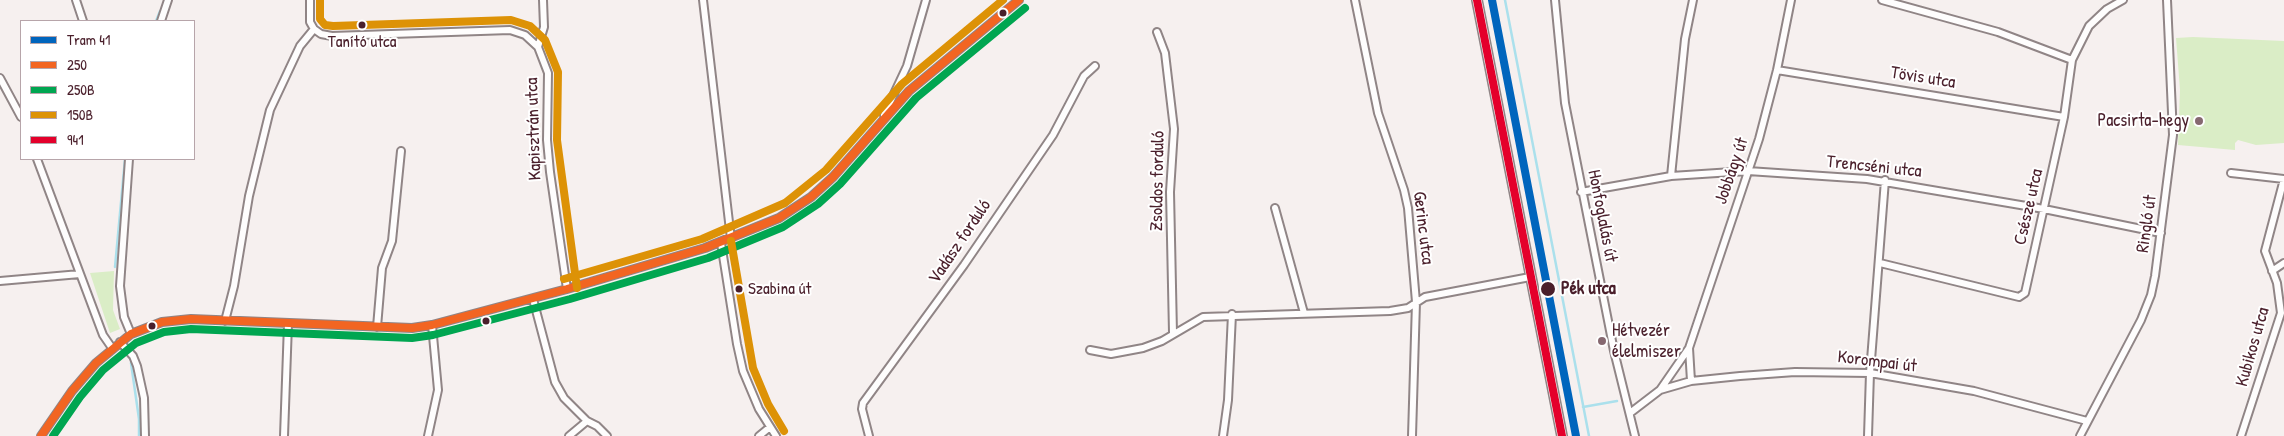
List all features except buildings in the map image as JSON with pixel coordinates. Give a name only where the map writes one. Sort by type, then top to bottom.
[{"type":"street","points":[[76,0],[83,20]]},
{"type":"street","points":[[161,20],[168,0]]},
{"type":"street","points":[[310,0],[310,22],[314,29],[321,34],[332,36],[510,30],[525,35],[538,47],[544,27],[543,0]]},
{"type":"street","points":[[703,0],[731,239]]},
{"type":"street","points":[[876,129],[901,82],[926,0]]},
{"type":"street","points":[[41,436],[86,372],[112,348],[131,334],[155,324],[176,320],[412,328],[432,325],[532,299],[722,243],[779,218],[811,197],[833,177],[909,91],[1019,0]]},
{"type":"street","name":"Gerinc utca","points":[[1355,0],[1378,113],[1407,198],[1416,302],[1412,436]]},
{"type":"street","points":[[1477,0],[1562,436]]},
{"type":"street","name":"Honfoglalás út","points":[[1555,0],[1563,94],[1614,351],[1635,436]]},
{"type":"street","points":[[1672,176],[1685,39],[1693,0]]},
{"type":"street","name":"Jobbágy út","points":[[1630,413],[1660,390],[1689,348],[1759,139],[1777,70],[1791,0]]},
{"type":"street","points":[[1882,0],[1998,32],[2072,60]]},
{"type":"street","name":"Csésze utca","points":[[1880,264],[2019,297],[2025,293],[2064,117],[2072,60],[2089,26],[2107,9],[2123,0]]},
{"type":"street","name":"Ringló út","points":[[2080,436],[2140,320],[2151,294],[2161,233],[2174,125],[2167,0]]},
{"type":"street","points":[[225,321],[234,286],[259,152],[270,110],[300,46],[314,29]]},
{"type":"street","name":"Zsoldos forduló","points":[[1157,32],[1165,54],[1174,129],[1170,192],[1174,277],[1171,309],[1173,333]]},
{"type":"street","name":"Kapisztrán utca","points":[[538,47],[548,74],[547,140],[549,164],[567,289]]},
{"type":"street","name":"Vadász forduló","points":[[869,436],[862,409],[863,403],[964,265],[997,213],[1053,135],[1084,76],[1095,66]]},
{"type":"street","name":"Tövis utca","points":[[1777,70],[2064,117]]},
{"type":"street","points":[[0,78],[20,115]]},
{"type":"street","points":[[377,327],[382,268],[392,241],[401,151]]},
{"type":"street","points":[[37,160],[103,335],[112,348]]},
{"type":"street","points":[[130,160],[120,286],[124,317],[131,334]]},
{"type":"street","name":"Trencséni utca","points":[[1581,192],[1672,176],[1748,171],[1885,180],[2044,209],[2161,233]]},
{"type":"street","points":[[2231,173],[2284,179]]},
{"type":"street","name":"Kubikos utca","points":[[2241,436],[2281,323],[2281,304],[2265,251],[2284,179]]},
{"type":"street","points":[[1868,436],[1870,373],[1880,264],[1885,180]]},
{"type":"street","points":[[1275,208],[1304,314]]},
{"type":"street","points":[[722,243],[737,344],[743,371],[756,403],[776,436]]},
{"type":"street","points":[[2272,271],[2284,264]]},
{"type":"street","points":[[0,281],[80,274]]},
{"type":"street","points":[[1090,350],[1110,354],[1143,348],[1162,341],[1204,317],[1232,314],[1390,311],[1408,308],[1425,297],[1530,277]]},
{"type":"street","points":[[532,299],[556,382],[564,398],[587,421],[597,426],[607,436]]},
{"type":"street","points":[[1223,436],[1228,400],[1232,314]]},
{"type":"street","points":[[284,436],[288,324]]},
{"type":"street","points":[[428,436],[438,390],[432,325]]},
{"type":"street","points":[[120,342],[132,356],[137,366],[144,398],[145,436]]},
{"type":"street","name":"Jobbágy út","points":[[1689,348],[1691,381]]},
{"type":"street","name":"Korompai út","points":[[1660,390],[1691,381],[1795,372],[1870,373],[1974,391],[2087,421]]},
{"type":"street","points":[[569,436],[587,421]]},
{"type":"street","points":[[759,436],[770,427]]},
{"type":"green space","points":[[2176,38],[2284,41],[2284,143],[2256,145],[2238,140],[2235,143],[2235,150],[2178,145],[2180,90]]},
{"type":"green space","points":[[114,271],[113,310],[120,329],[110,333],[90,273]]},
{"type":"waterway","points":[[1505,0],[1589,436]]},
{"type":"waterway","points":[[156,20],[160,11]]},
{"type":"waterway","points":[[115,267],[125,160]]},
{"type":"waterway","points":[[131,363],[139,419],[139,436]]},
{"type":"waterway","points":[[1583,407],[1617,401]]},
{"type":"tram line","name":"41","points":[[1492,0],[1576,436]]},
{"type":"transit line","name":"150B","points":[[320,0],[320,19],[325,25],[511,20],[530,26],[545,40],[558,72],[557,140],[577,288]]},
{"type":"transit line","name":"150B","points":[[564,279],[702,239],[785,203],[826,170],[902,84],[1003,0]]},
{"type":"transit line","name":"250","points":[[41,436],[72,391],[96,363],[131,334],[162,322],[191,319],[412,328],[432,325],[567,289],[705,248],[779,218],[811,197],[833,177],[909,91],[1019,0]]},
{"type":"transit line","name":"941","points":[[1477,0],[1562,436]]},
{"type":"transit line","name":"250B","points":[[53,436],[80,397],[103,370],[136,343],[164,332],[191,329],[412,338],[433,335],[570,299],[708,258],[783,227],[818,204],[840,184],[916,98],[1025,8]]},
{"type":"transit line","name":"150B","points":[[731,241],[753,368],[768,404],[784,431]]},
{"type":"place","name":"Tanító utca","points":[[362,25]]},
{"type":"place","name":"Pacsirta-hegy","points":[[2199,121]]},
{"type":"place","name":"Szabina út","points":[[739,289]]},
{"type":"place","name":"Pék utca","points":[[1548,289]]},
{"type":"place","name":"Hétvezér élelmiszer","points":[[1602,341]]}]
